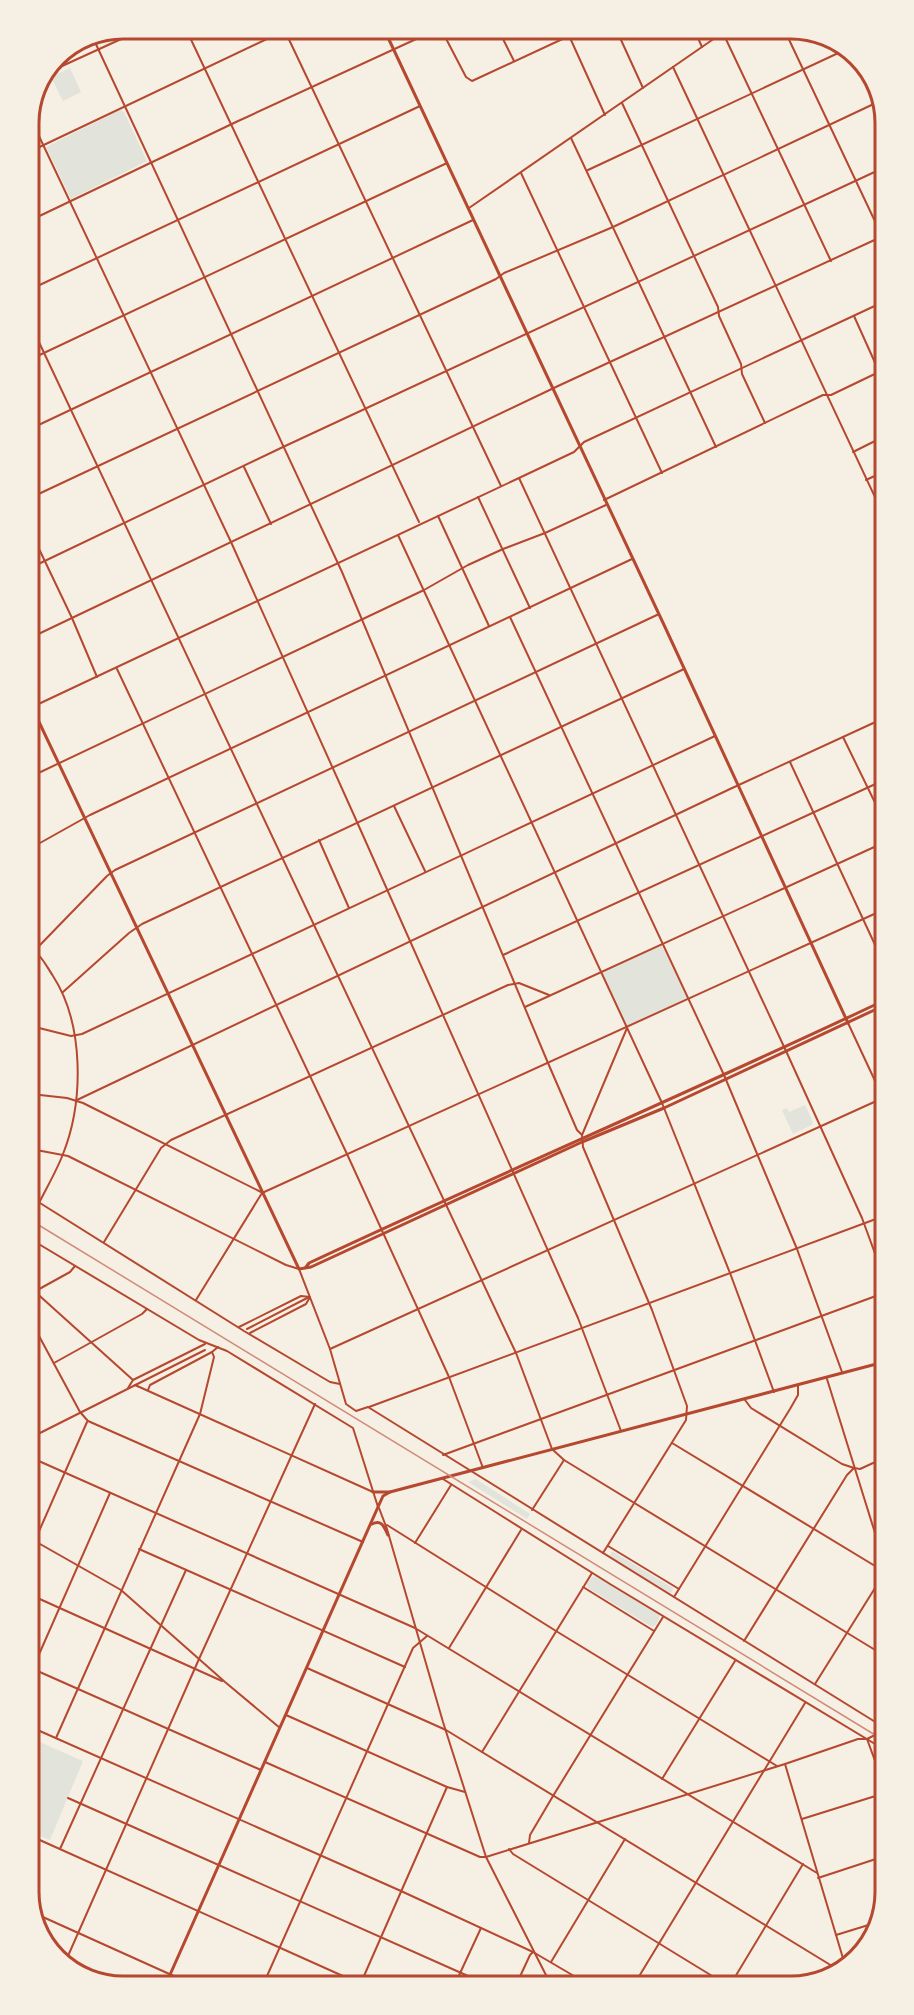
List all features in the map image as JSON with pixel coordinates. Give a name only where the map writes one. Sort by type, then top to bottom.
[{"type":"main road","points":[[389,39],[848,1023]]},
{"type":"main road","points":[[39,723],[299,1269],[311,1268],[512,1170],[875,1005]]},
{"type":"main road","points":[[445,1203],[514,1174],[582,1139],[664,1108],[875,1010]]},
{"type":"main road","points":[[170,1974],[383,1496],[442,1478],[875,1365]]},
{"type":"main road","points":[[373,1492],[390,1492]]},
{"type":"main road","points":[[370,1525],[380,1523],[388,1535]]},
{"type":"street","points":[[61,66],[119,39]]},
{"type":"street","points":[[191,39],[420,523]]},
{"type":"street","points":[[39,147],[265,39]]},
{"type":"street","points":[[290,39],[501,486]]},
{"type":"street","points":[[39,216],[230,125],[418,39]]},
{"type":"street","points":[[445,39],[467,80],[471,81],[562,39]]},
{"type":"street","points":[[503,39],[514,61]]},
{"type":"street","points":[[570,39],[605,115]]},
{"type":"street","points":[[621,39],[643,88]]},
{"type":"street","points":[[699,39],[702,46]]},
{"type":"street","points":[[468,209],[713,39]]},
{"type":"street","points":[[726,39],[831,261]]},
{"type":"street","points":[[789,39],[875,223]]},
{"type":"street","points":[[96,44],[338,563],[582,1139],[649,1303],[687,1406],[686,1420],[603,1553]]},
{"type":"street","points":[[587,171],[837,53]]},
{"type":"street","points":[[673,67],[875,497]]},
{"type":"street","points":[[622,103],[694,256],[765,423]]},
{"type":"street","points":[[39,494],[500,276],[668,201],[873,104]]},
{"type":"street","points":[[39,285],[420,106]]},
{"type":"street","points":[[39,137],[231,542],[548,1250],[582,1328],[621,1431]]},
{"type":"street","points":[[572,138],[716,447]]},
{"type":"street","points":[[39,355],[447,163]]},
{"type":"street","points":[[39,564],[204,484],[875,172]]},
{"type":"street","points":[[521,173],[662,473]]},
{"type":"street","points":[[39,425],[473,220]]},
{"type":"street","points":[[39,634],[553,389],[875,239]]},
{"type":"street","points":[[39,702],[117,668],[574,452],[584,442],[875,306]]},
{"type":"street","points":[[854,316],[875,360]]},
{"type":"street","points":[[39,342],[516,1353],[552,1449],[564,1460],[634,1504],[875,1650]]},
{"type":"street","points":[[604,500],[875,373]]},
{"type":"street","points":[[853,452],[875,441]]},
{"type":"street","points":[[244,466],[271,524]]},
{"type":"street","points":[[866,480],[875,476]]},
{"type":"street","points":[[519,478],[784,1046],[864,1224],[875,1254]]},
{"type":"street","points":[[478,497],[530,608]]},
{"type":"street","points":[[39,773],[424,590],[463,567],[606,505]]},
{"type":"street","points":[[438,516],[489,626]]},
{"type":"street","points":[[398,535],[662,1103],[756,1340],[774,1392]]},
{"type":"street","points":[[39,549],[97,677]]},
{"type":"street","points":[[39,843],[84,818],[632,559]]},
{"type":"street","points":[[39,948],[111,873],[659,614]]},
{"type":"street","points":[[510,617],[724,1075],[797,1249],[843,1374]]},
{"type":"street","points":[[117,668],[449,1377],[483,1468]]},
{"type":"street","points":[[63,992],[136,927],[684,669]]},
{"type":"street","points":[[76,1100],[737,785],[875,722]]},
{"type":"street","points":[[39,1028],[75,1036],[715,736]]},
{"type":"street","points":[[843,737],[875,802]]},
{"type":"street","points":[[790,762],[875,944]]},
{"type":"street","points":[[503,955],[875,784]]},
{"type":"street","points":[[394,806],[425,872]]},
{"type":"street","points":[[318,840],[349,908]]},
{"type":"street","points":[[525,1007],[875,846]]},
{"type":"street","points":[[196,1300],[262,1192],[875,914]]},
{"type":"street","points":[[39,956],[63,992],[75,1036],[76,1100],[63,1154],[39,1203],[239,1328],[330,1382],[340,1384]]},
{"type":"street","points":[[104,1242],[164,1144],[515,983],[549,995]]},
{"type":"street","points":[[848,1023],[875,1081]]},
{"type":"street","points":[[582,1139],[627,1028]]},
{"type":"street","points":[[39,1095],[76,1100],[262,1192]]},
{"type":"street","points":[[330,1349],[875,1102]]},
{"type":"street","points":[[39,1150],[63,1154],[286,1265],[299,1269],[330,1349],[349,1408],[356,1411],[875,1220]]},
{"type":"street","points":[[39,1244],[205,1344],[227,1351],[353,1428],[385,1524],[486,1857],[546,1976]]},
{"type":"street","points":[[39,1288],[70,1272],[75,1266]]},
{"type":"street","points":[[39,1296],[133,1380]]},
{"type":"street","points":[[239,1328],[301,1296],[310,1297]]},
{"type":"street","points":[[443,1455],[875,1296]]},
{"type":"street","points":[[247,1329],[310,1297]]},
{"type":"street","points":[[250,1333],[306,1304],[310,1297]]},
{"type":"street","points":[[54,1363],[142,1314],[147,1309]]},
{"type":"street","points":[[39,1336],[80,1412],[88,1421],[363,1542]]},
{"type":"street","points":[[128,1389],[133,1380],[205,1344]]},
{"type":"street","points":[[150,1392],[148,1388],[150,1385],[213,1352],[218,1347]]},
{"type":"street","points":[[39,1433],[205,1350]]},
{"type":"street","points":[[56,1738],[200,1414],[214,1357],[213,1352]]},
{"type":"street","points":[[827,1379],[875,1533]]},
{"type":"street","points":[[135,1385],[373,1492]]},
{"type":"street","points":[[674,1597],[798,1395],[798,1386]]},
{"type":"street","points":[[745,1400],[747,1405],[842,1464],[860,1469],[875,1462]]},
{"type":"street","points":[[68,1956],[315,1404]]},
{"type":"street","points":[[368,1407],[875,1723]]},
{"type":"street","points":[[39,1530],[88,1421]]},
{"type":"street","points":[[672,1443],[875,1566]]},
{"type":"street","points":[[532,1510],[564,1460]]},
{"type":"street","points":[[39,1461],[415,1628],[817,1873]]},
{"type":"street","points":[[744,1641],[777,1591],[847,1474],[854,1468]]},
{"type":"street","points":[[442,1478],[663,1617],[875,1744]]},
{"type":"street","points":[[415,1543],[451,1485]]},
{"type":"street","points":[[39,1654],[110,1493]]},
{"type":"street","points":[[385,1524],[777,1766]]},
{"type":"street","points":[[449,1648],[521,1529]]},
{"type":"street","points":[[39,1544],[122,1590],[280,1729]]},
{"type":"street","points":[[608,1546],[679,1589]]},
{"type":"street","points":[[140,1549],[405,1666]]},
{"type":"street","points":[[60,1849],[186,1570]]},
{"type":"street","points":[[482,1753],[592,1573]]},
{"type":"street","points":[[583,1587],[654,1631]]},
{"type":"street","points":[[815,1684],[875,1588]]},
{"type":"street","points":[[39,1599],[225,1682]]},
{"type":"street","points":[[528,1843],[530,1835],[553,1796],[663,1617]]},
{"type":"street","points":[[267,1976],[413,1648],[428,1635]]},
{"type":"street","points":[[663,1779],[735,1661]]},
{"type":"street","points":[[307,1668],[446,1730],[832,1965]]},
{"type":"street","points":[[39,1671],[261,1770]]},
{"type":"street","points":[[639,1976],[805,1703]]},
{"type":"street","points":[[286,1715],[447,1787],[465,1792]]},
{"type":"street","points":[[39,1731],[401,1891],[533,1952],[574,1976]]},
{"type":"street","points":[[265,1762],[480,1857],[486,1857],[875,1735]]},
{"type":"street","points":[[867,1739],[875,1761]]},
{"type":"street","points":[[785,1764],[843,1958]]},
{"type":"street","points":[[364,1976],[447,1787]]},
{"type":"street","points":[[801,1819],[875,1796]]},
{"type":"street","points":[[68,1798],[469,1976]]},
{"type":"street","points":[[551,1962],[625,1839]]},
{"type":"street","points":[[39,1840],[343,1976]]},
{"type":"street","points":[[509,1849],[513,1854],[712,1976]]},
{"type":"street","points":[[818,1878],[875,1859]]},
{"type":"street","points":[[736,1976],[803,1864]]},
{"type":"street","points":[[43,1917],[174,1976]]},
{"type":"street","points":[[836,1935],[868,1925]]},
{"type":"street","points":[[458,1976],[481,1928]]},
{"type":"street","points":[[520,1976],[533,1952]]},
{"type":"shaded area","points":[[70,68],[81,92],[63,101],[52,79],[54,76]]},
{"type":"shaded area","points":[[120,110],[124,112],[147,161],[71,199],[46,147]]},
{"type":"shaded area","points":[[661,944],[688,999],[627,1028],[600,972]]},
{"type":"shaded area","points":[[805,1105],[813,1122],[812,1125],[793,1134],[782,1110],[787,1108],[789,1112]]},
{"type":"shaded area","points":[[476,1479],[530,1514],[527,1519],[468,1482]]},
{"type":"shaded area","points":[[612,1551],[673,1588],[672,1592],[670,1593],[609,1556]]},
{"type":"shaded area","points":[[596,1576],[659,1615],[656,1624],[652,1627],[588,1588],[587,1584],[592,1577]]},
{"type":"shaded area","points":[[39,1742],[83,1761],[50,1840],[39,1835]]},
{"type":"railway","points":[[39,1225],[875,1735]]}]
